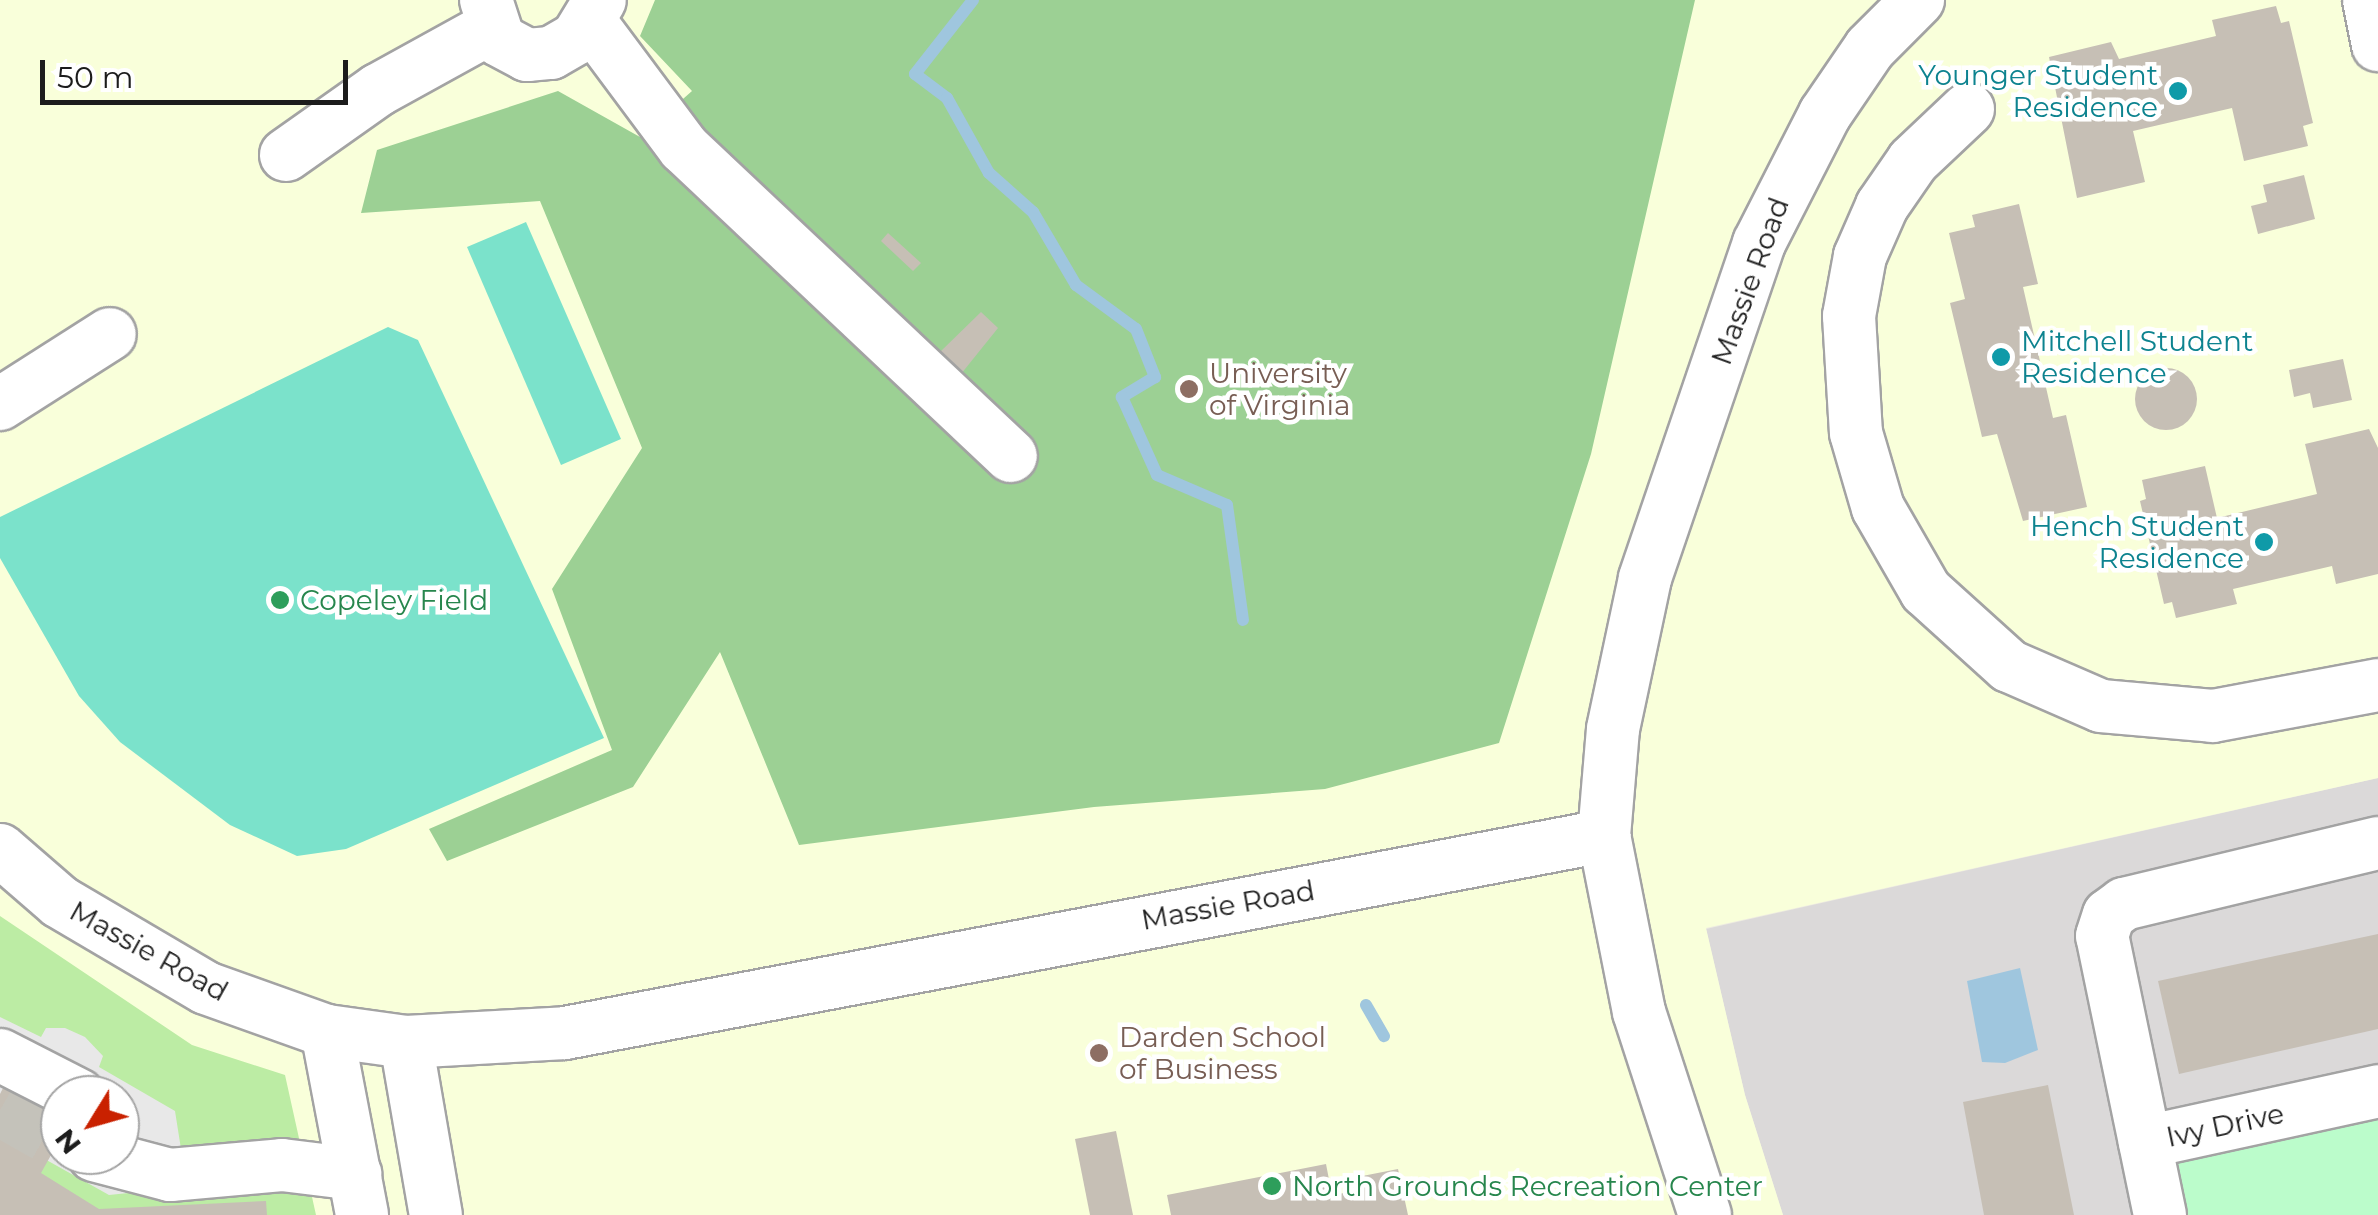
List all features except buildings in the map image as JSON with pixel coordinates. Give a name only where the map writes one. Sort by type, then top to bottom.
[{"type":"street","name":"Massie Road","points":[[0,850],[60,902],[206,988],[327,1031],[406,1042],[565,1034],[1604,836],[1613,729],[1645,578],[1759,243],[1826,114],[1870,48],[1918,0]]},
{"type":"street","points":[[2369,0],[2378,46]]},
{"type":"street","points":[[286,155],[489,14],[499,40],[527,55],[551,53],[595,11],[684,148],[1011,456]]},
{"type":"street","points":[[1968,109],[1913,161],[1882,206],[1860,256],[1849,316],[1856,433],[1878,508],[1926,592],[2009,666],[2101,706],[2212,716],[2378,685]]},
{"type":"street","points":[[0,404],[110,334]]},
{"type":"street","points":[[1604,836],[1638,1012],[1705,1215]]},
{"type":"street","points":[[2145,1142],[2102,936],[2109,915],[2124,904],[2378,844]]},
{"type":"street","points":[[327,1031],[358,1194]]},
{"type":"street","points":[[406,1042],[436,1215]]},
{"type":"street","points":[[0,1055],[40,1076]]},
{"type":"street","name":"Ivy Drive","points":[[2160,1215],[2145,1142],[2378,1091]]},
{"type":"street","points":[[140,1165],[170,1175],[282,1165],[358,1194]]},
{"type":"shaded area","name":"University of Virginia","points":[[0,0],[2378,0],[2378,778],[1706,928],[1745,1095],[1783,1215],[0,1215]]},
{"type":"shaded area","points":[[526,222],[621,439],[561,465],[467,247]]},
{"type":"shaded area","name":"Copeley Field","points":[[388,327],[418,340],[604,738],[346,849],[297,856],[230,825],[120,742],[79,696],[0,558],[0,517]]},
{"type":"shaded area","points":[[2378,778],[2378,1215],[1783,1215],[1745,1095],[1706,929]]},
{"type":"shaded area","points":[[2020,968],[2038,1050],[2005,1063],[1982,1062],[1967,981]]},
{"type":"shaded area","points":[[0,1017],[41,1037],[46,1028],[65,1028],[85,1037],[103,1056],[99,1067],[113,1075],[40,1075],[40,1156],[0,1134]]},
{"type":"shaded area","points":[[140,1091],[175,1111],[187,1187],[109,1195],[73,1175],[140,1175]]},
{"type":"green space","points":[[655,0],[1695,0],[1591,454],[1499,743],[1325,789],[1094,807],[799,845],[720,652],[633,787],[447,861],[429,829],[612,750],[552,589],[642,448],[540,201],[361,213],[377,150],[558,91],[640,137],[692,91],[640,36]]},
{"type":"green space","points":[[0,916],[192,1045],[285,1075],[316,1215],[0,1215]]},
{"type":"green space","points":[[2378,1101],[2378,1215],[2172,1215],[2160,1155]]},
{"type":"waterway","points":[[973,0],[915,74],[947,98],[989,173],[1033,212],[1076,285],[1136,329],[1155,377],[1122,397],[1157,475],[1227,505],[1243,620]]},
{"type":"waterway","points":[[1366,1005],[1384,1036]]},
{"type":"tunnel","points":[[0,1110],[40,1133]]},
{"type":"place","name":"Younger Student Residence","points":[[2178,91]]},
{"type":"place","name":"Mitchell Student Residence","points":[[2001,357]]},
{"type":"place","name":"University of Virginia","points":[[1189,389]]},
{"type":"place","name":"Hench Student Residence","points":[[2264,542]]},
{"type":"place","name":"Copeley Field","points":[[280,600]]},
{"type":"place","name":"Darden School of Business","points":[[1099,1053]]},
{"type":"place","name":"North Grounds Recreation Center","points":[[1272,1186]]}]
